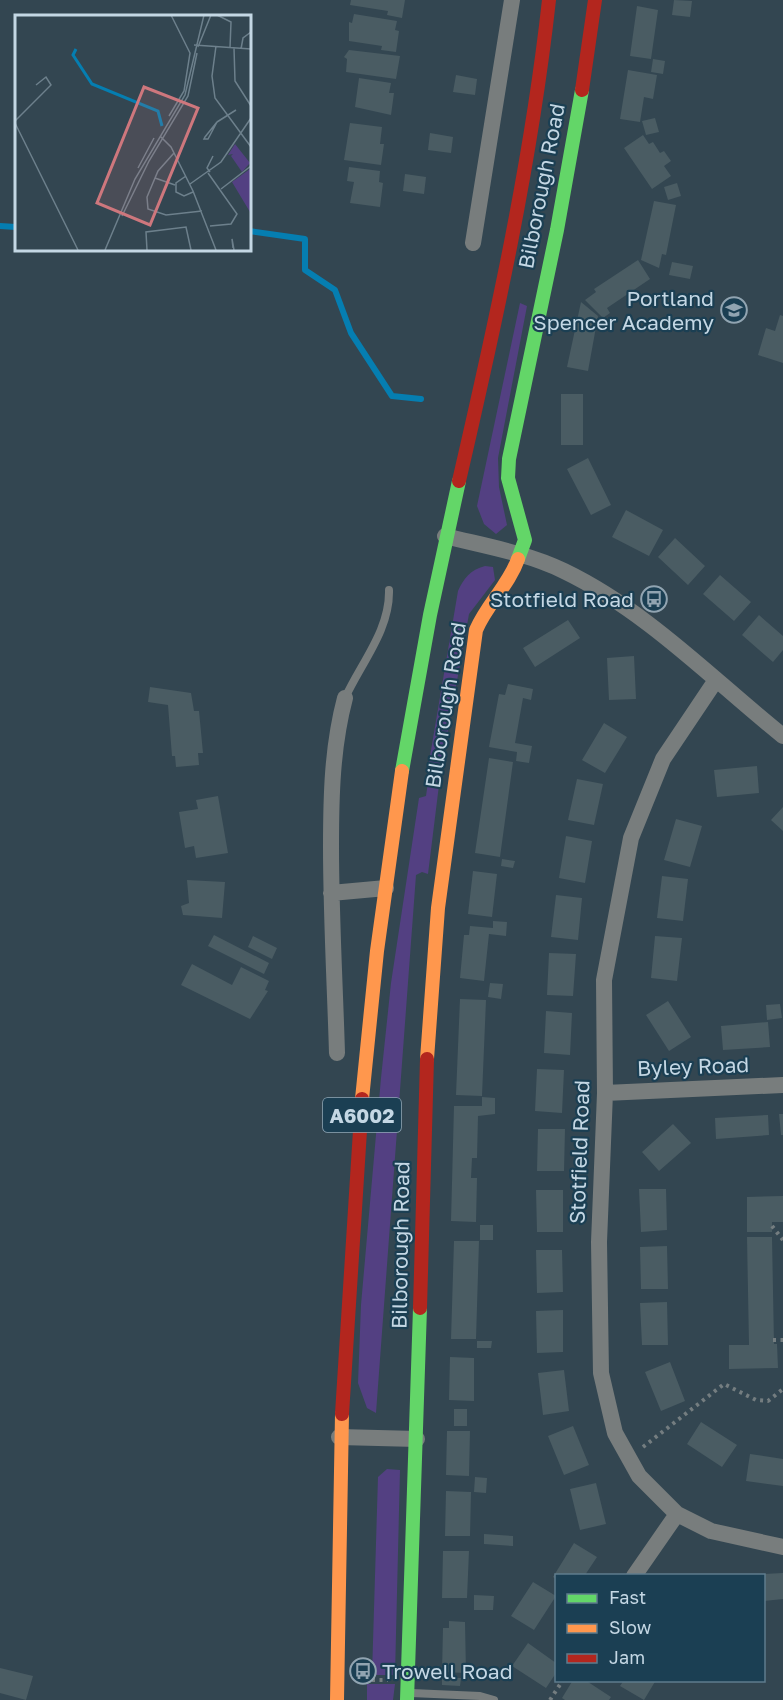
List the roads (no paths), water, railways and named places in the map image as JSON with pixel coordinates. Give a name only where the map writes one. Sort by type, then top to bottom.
[{"type":"main road","name":"Bilborough Road","points":[[337,1700],[339,1437],[353,1203],[386,888],[413,702],[446,536],[520,212],[544,61],[549,0]]},
{"type":"main road","name":"Bilborough Road","points":[[408,1696],[427,1062],[438,908],[476,630],[522,555],[525,540],[508,478],[509,459],[555,241],[586,74],[595,0]]},
{"type":"street","points":[[473,243],[512,0]]},
{"type":"street","points":[[446,536],[522,555],[562,570],[604,592],[640,616],[783,736]]},
{"type":"street","name":"Stotfield Road","points":[[716,680],[663,759],[631,838],[604,980],[604,1093],[599,1242],[601,1373],[615,1433],[639,1476],[677,1514],[711,1531],[783,1547]]},
{"type":"street","points":[[337,1053],[331,893],[332,776],[337,729],[345,698]]},
{"type":"street","points":[[331,893],[386,888]]},
{"type":"street","name":"Byley Road","points":[[604,1093],[783,1085]]},
{"type":"street","points":[[339,1437],[417,1439]]},
{"type":"street","points":[[635,1574],[677,1514]]},
{"type":"lane","points":[[345,698],[378,636],[390,603],[389,590]]},
{"type":"lane","points":[[408,1696],[480,1696],[494,1700]]},
{"type":"waterway","points":[[0,226],[15,227]]},
{"type":"waterway","points":[[250,231],[305,239],[305,270],[335,290],[351,333],[392,396],[421,399]]},
{"type":"place","name":"Portland Spencer Academy","points":[[734,310]]},
{"type":"place","name":"Stotfield Road","points":[[654,599]]},
{"type":"place","name":"Trowell Road","points":[[363,1671]]}]
